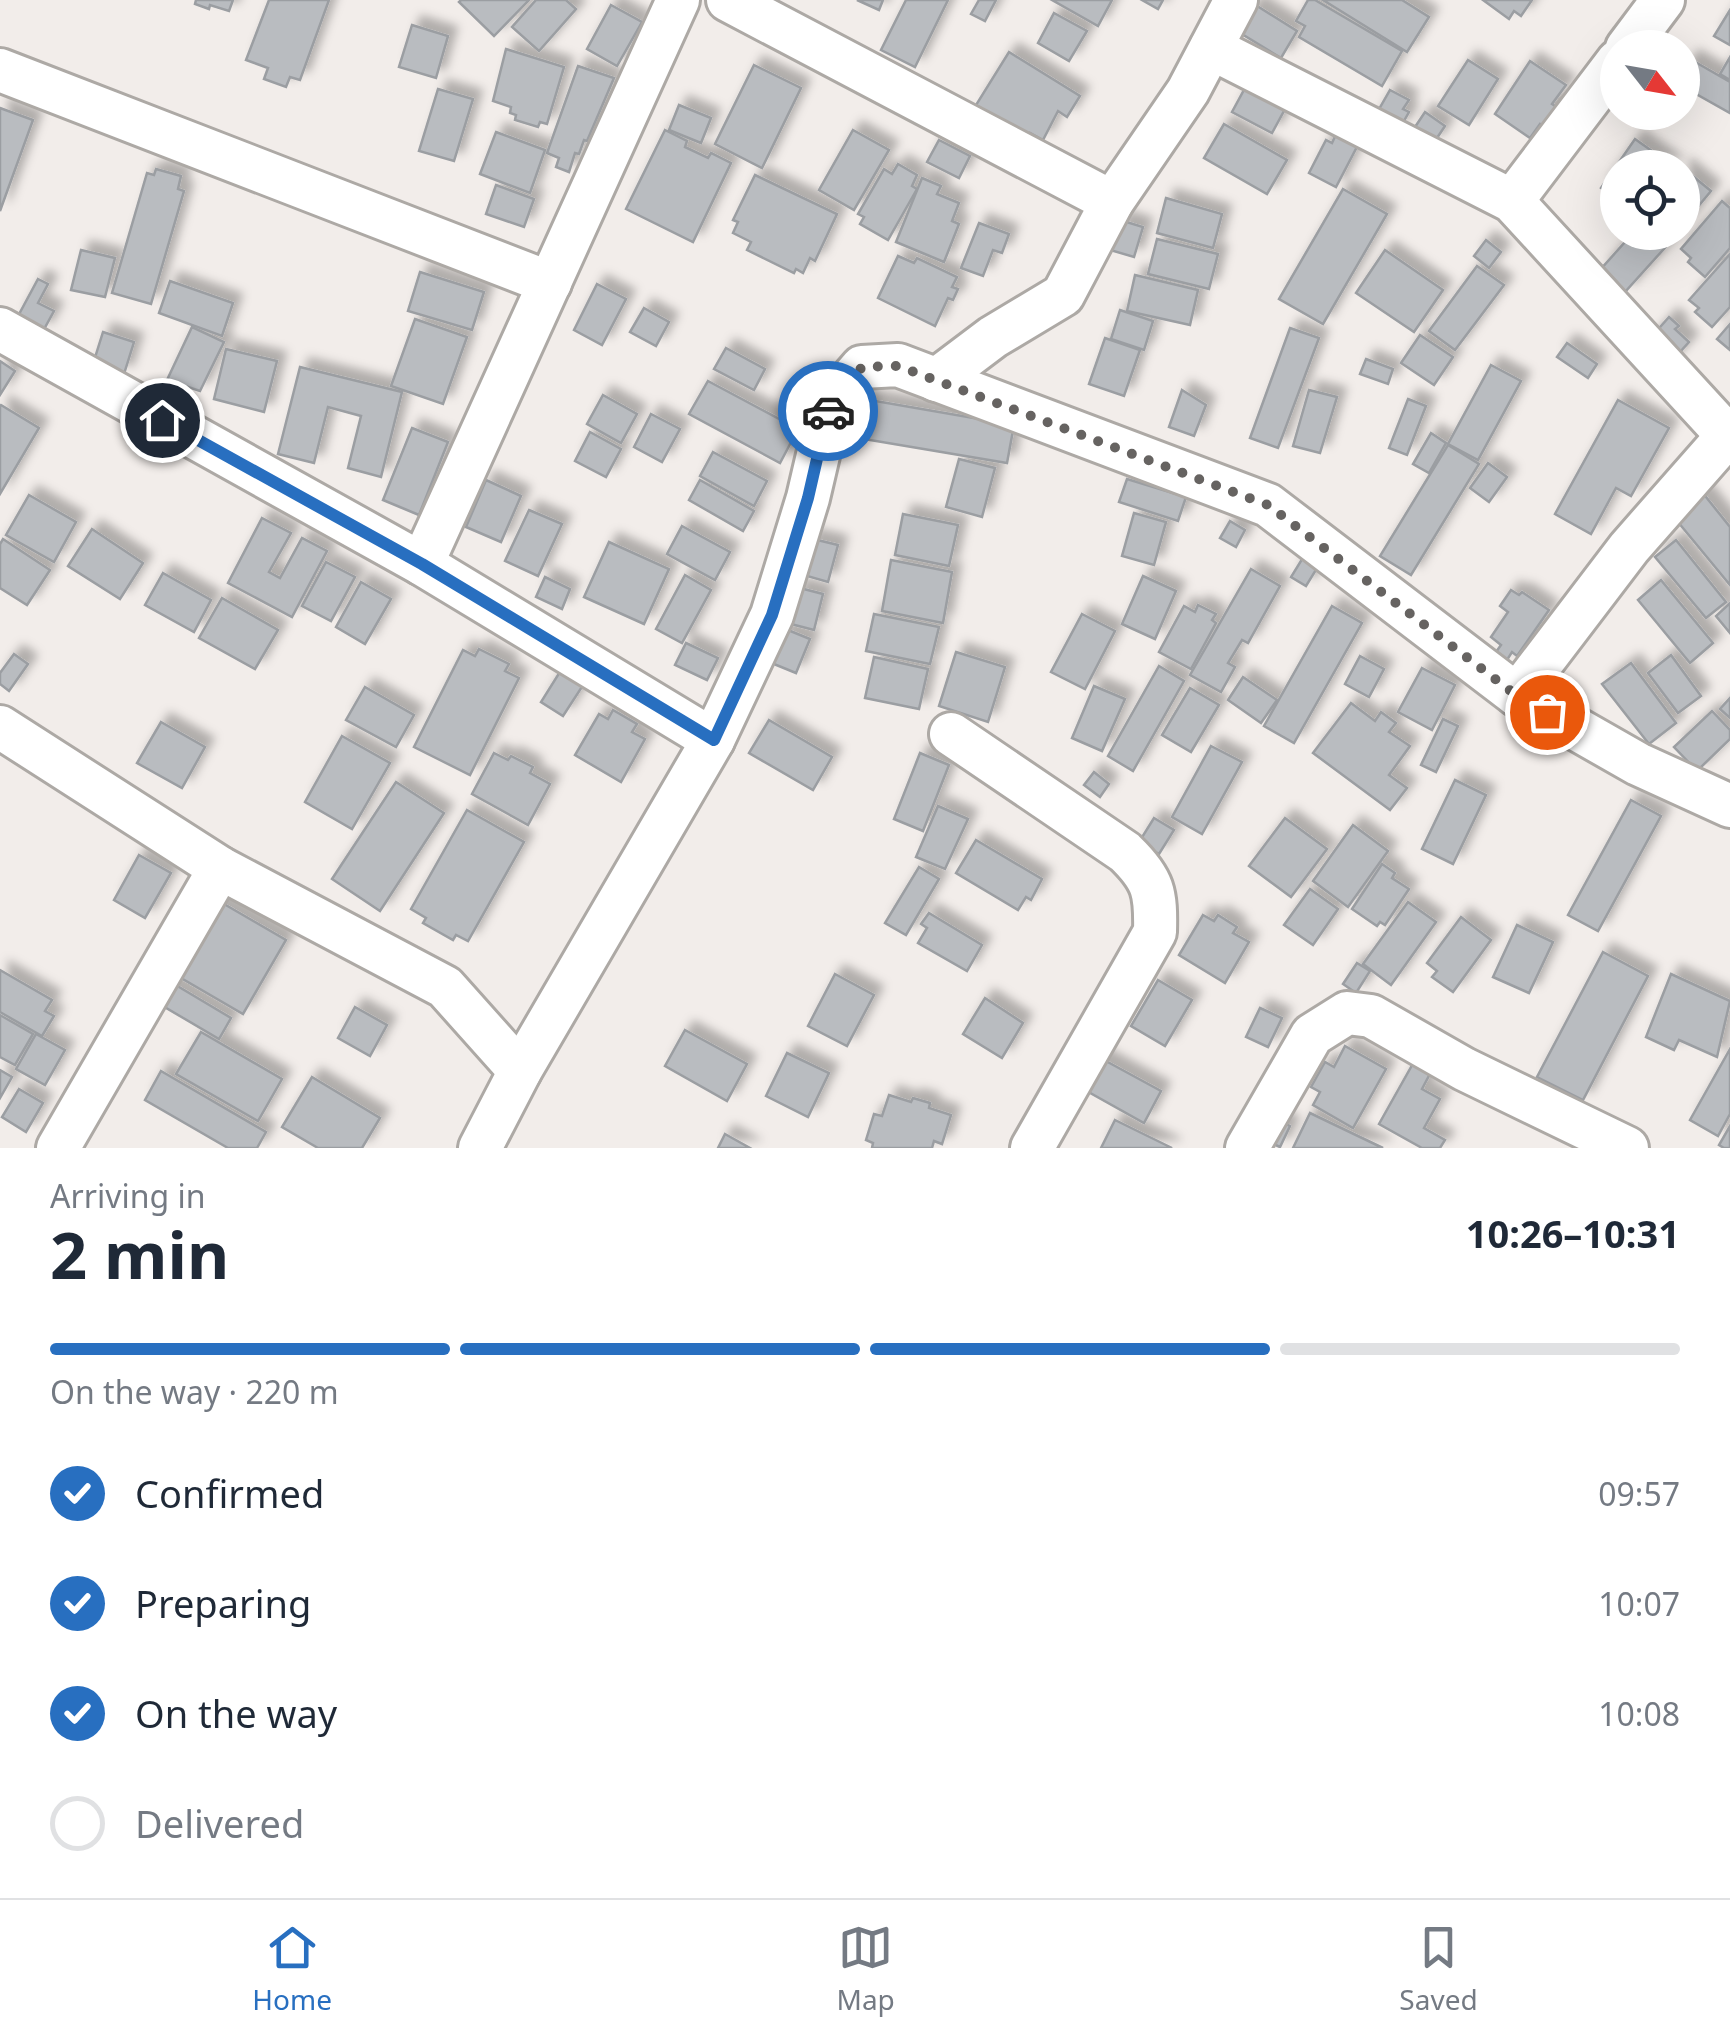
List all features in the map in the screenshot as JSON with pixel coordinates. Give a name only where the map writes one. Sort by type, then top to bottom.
[{"type":"street","points":[[422,564],[678,0]]},
{"type":"street","points":[[728,0],[1112,202]]},
{"type":"street","points":[[936,380],[1063,294],[1112,202],[1188,91],[1236,0]]},
{"type":"street","points":[[1641,30],[1663,0]]},
{"type":"street","points":[[1211,48],[1512,201],[1729,434],[1628,548],[1516,695]]},
{"type":"street","points":[[0,70],[550,283]]},
{"type":"street","points":[[1512,201],[1600,85]]},
{"type":"street","points":[[0,329],[422,564],[714,740]]},
{"type":"street","points":[[480,1148],[520,1071],[714,740],[772,615],[808,498],[830,404],[862,367],[898,366],[1268,505],[1516,695],[1638,764],[1730,806]]},
{"type":"street","points":[[0,727],[220,868],[445,987],[520,1071]]},
{"type":"street","points":[[951,734],[1125,852],[1146,873],[1156,899],[1155,932],[1032,1148]]},
{"type":"street","points":[[58,1148],[220,868]]},
{"type":"street","points":[[1247,1148],[1312,1036],[1347,1013],[1372,1016],[1464,1069],[1627,1148]]},
{"type":"building","points":[[196,0],[233,0],[229,11],[210,5],[209,9],[195,4]]},
{"type":"building","points":[[269,0],[329,0],[300,80],[290,77],[286,87],[264,79],[268,68],[246,60]]},
{"type":"building","points":[[461,0],[529,0],[494,36]]},
{"type":"building","points":[[536,0],[566,0],[576,9],[539,51],[512,27]]},
{"type":"building","points":[[857,0],[883,0],[879,10]]},
{"type":"building","points":[[906,0],[948,0],[915,67],[881,50]]},
{"type":"building","points":[[979,0],[996,0],[985,21],[971,14]]},
{"type":"building","points":[[1052,0],[1112,0],[1098,26]]},
{"type":"building","points":[[1142,0],[1163,0],[1158,9]]},
{"type":"building","points":[[1308,0],[1315,0],[1402,51],[1382,86],[1299,37],[1305,26],[1296,21]]},
{"type":"building","points":[[1323,0],[1402,0],[1429,17],[1407,52]]},
{"type":"building","points":[[1483,0],[1532,0],[1521,16],[1514,11],[1509,19]]},
{"type":"building","points":[[1254,4],[1297,31],[1281,58],[1237,31]]},
{"type":"building","points":[[611,5],[642,22],[617,66],[587,49]]},
{"type":"building","points":[[1730,10],[1730,45],[1714,36]]},
{"type":"building","points":[[1054,13],[1087,31],[1069,61],[1038,43]]},
{"type":"building","points":[[412,25],[448,36],[436,78],[399,67]]},
{"type":"building","points":[[506,49],[564,67],[547,124],[540,122],[538,127],[515,120],[511,107],[493,101]]},
{"type":"building","points":[[1009,52],[1080,96],[1067,117],[1058,111],[1043,140],[1030,133],[1028,137],[976,105]]},
{"type":"building","points":[[1730,57],[1730,80],[1720,74]]},
{"type":"building","points":[[1468,60],[1498,79],[1469,125],[1438,106]]},
{"type":"building","points":[[1530,61],[1566,85],[1552,104],[1561,110],[1548,129],[1540,124],[1530,138],[1495,114]]},
{"type":"building","points":[[754,65],[801,88],[762,168],[715,144]]},
{"type":"building","points":[[1700,65],[1730,82],[1730,113],[1700,96]]},
{"type":"building","points":[[578,66],[614,78],[569,172],[556,167],[559,158],[547,153]]},
{"type":"building","points":[[1251,77],[1291,98],[1272,133],[1232,112]]},
{"type":"building","points":[[438,89],[473,99],[454,161],[419,151]]},
{"type":"building","points":[[1390,90],[1409,100],[1403,109],[1409,112],[1400,128],[1370,125]]},
{"type":"building","points":[[679,105],[711,118],[701,143],[669,130]]},
{"type":"building","points":[[0,108],[33,120],[0,211]]},
{"type":"building","points":[[1425,112],[1445,126],[1433,144],[1413,130]]},
{"type":"building","points":[[1224,124],[1287,160],[1267,194],[1204,158]]},
{"type":"building","points":[[665,130],[687,141],[685,147],[731,163],[693,242],[626,209]]},
{"type":"building","points":[[853,130],[889,150],[854,210],[819,190]]},
{"type":"building","points":[[1338,130],[1360,141],[1336,187],[1309,173],[1326,140],[1332,143]]},
{"type":"building","points":[[496,132],[545,150],[530,193],[480,174]]},
{"type":"building","points":[[1635,139],[1650,150],[1627,150]]},
{"type":"building","points":[[939,140],[970,156],[959,178],[927,162]]},
{"type":"building","points":[[898,164],[917,175],[912,186],[917,189],[888,240],[860,224],[864,217],[858,214],[884,169],[892,174]]},
{"type":"building","points":[[156,169],[181,176],[178,189],[184,191],[151,304],[112,293],[147,173],[154,175]]},
{"type":"building","points":[[755,175],[837,214],[815,261],[810,258],[803,273],[796,269],[794,273],[747,250],[751,242],[733,233],[738,222],[733,220]]},
{"type":"building","points":[[922,178],[941,186],[937,194],[959,203],[952,221],[959,224],[944,262],[896,242]]},
{"type":"building","points":[[1700,182],[1711,191],[1700,204]]},
{"type":"building","points":[[496,185],[534,199],[524,227],[486,214]]},
{"type":"building","points":[[1343,189],[1387,214],[1323,324],[1279,299]]},
{"type":"building","points":[[1166,198],[1222,214],[1213,248],[1157,233]]},
{"type":"building","points":[[1722,201],[1730,208],[1730,248],[1705,277],[1688,262],[1691,258],[1682,250],[1700,250],[1700,227]]},
{"type":"building","points":[[1120,220],[1143,227],[1134,257],[1110,250]]},
{"type":"building","points":[[979,223],[1009,234],[1002,253],[993,250],[983,276],[961,268]]},
{"type":"building","points":[[1157,239],[1218,254],[1209,289],[1148,274]]},
{"type":"building","points":[[1486,240],[1501,252],[1489,268],[1474,256]]},
{"type":"building","points":[[81,250],[115,258],[105,297],[71,290]]},
{"type":"building","points":[[1385,250],[1443,290],[1414,332],[1356,293]]},
{"type":"building","points":[[1618,250],[1663,250],[1625,292],[1600,270]]},
{"type":"building","points":[[1730,254],[1730,307],[1712,327],[1695,312],[1699,308],[1689,300]]},
{"type":"building","points":[[898,256],[914,263],[917,258],[957,277],[952,287],[958,289],[953,300],[948,298],[935,326],[878,298]]},
{"type":"building","points":[[1477,266],[1504,285],[1455,350],[1429,331]]},
{"type":"building","points":[[420,272],[484,292],[472,330],[408,311]]},
{"type":"building","points":[[1135,275],[1198,290],[1190,325],[1127,311]]},
{"type":"building","points":[[38,279],[48,284],[38,303],[54,311],[43,331],[17,318]]},
{"type":"building","points":[[170,281],[233,303],[222,336],[159,313]]},
{"type":"building","points":[[597,284],[626,299],[602,345],[574,330]]},
{"type":"building","points":[[644,308],[669,322],[656,346],[630,332]]},
{"type":"building","points":[[1120,310],[1153,321],[1144,350],[1111,339]]},
{"type":"building","points":[[1669,317],[1689,342],[1669,364],[1646,343]]},
{"type":"building","points":[[415,319],[467,337],[443,404],[391,386]]},
{"type":"building","points":[[1730,324],[1730,350],[1717,339]]},
{"type":"building","points":[[192,327],[224,342],[200,391],[167,380]]},
{"type":"building","points":[[1290,328],[1319,338],[1278,448],[1250,438]]},
{"type":"building","points":[[103,332],[134,342],[124,374],[93,364]]},
{"type":"building","points":[[1420,335],[1453,357],[1434,385],[1401,363]]},
{"type":"building","points":[[1105,338],[1140,350],[1124,396],[1089,384]]},
{"type":"building","points":[[1567,343],[1597,364],[1588,378],[1557,357]]},
{"type":"building","points":[[726,348],[765,369],[754,390],[714,369]]},
{"type":"building","points":[[226,349],[277,361],[264,412],[214,399]]},
{"type":"building","points":[[1366,359],[1393,369],[1388,384],[1360,374]]},
{"type":"building","points":[[0,361],[15,371],[0,395]]},
{"type":"building","points":[[1491,365],[1521,381],[1478,460],[1448,444]]},
{"type":"building","points":[[300,367],[402,392],[381,477],[348,468],[361,416],[328,407],[314,463],[278,454]]},
{"type":"building","points":[[708,381],[798,429],[780,463],[689,414]]},
{"type":"building","points":[[1182,390],[1206,405],[1194,436],[1169,427]]},
{"type":"building","points":[[1309,390],[1337,397],[1320,453],[1293,446]]},
{"type":"building","points":[[603,395],[637,414],[621,443],[587,424]]},
{"type":"building","points":[[864,399],[1014,425],[1007,463],[858,438]]},
{"type":"building","points":[[1408,399],[1426,406],[1407,455],[1389,448]]},
{"type":"building","points":[[1618,400],[1669,428],[1631,496],[1616,488],[1591,534],[1555,514]]},
{"type":"building","points":[[0,406],[39,428],[0,494]]},
{"type":"building","points":[[651,414],[680,429],[662,462],[634,447]]},
{"type":"building","points":[[412,428],[448,442],[419,515],[383,500]]},
{"type":"building","points":[[590,432],[621,449],[606,477],[575,461]]},
{"type":"building","points":[[1431,433],[1446,443],[1429,473],[1413,464]]},
{"type":"building","points":[[1448,445],[1479,464],[1411,575],[1380,556]]},
{"type":"building","points":[[713,452],[767,481],[754,506],[700,476]]},
{"type":"building","points":[[959,459],[995,468],[982,517],[946,507]]},
{"type":"building","points":[[1488,463],[1507,477],[1489,502],[1470,488]]},
{"type":"building","points":[[1127,479],[1186,497],[1178,521],[1119,502]]},
{"type":"building","points":[[486,480],[521,496],[501,542],[466,527]]},
{"type":"building","points":[[700,480],[754,511],[743,531],[689,500]]},
{"type":"building","points":[[1702,492],[1730,527],[1730,585],[1673,516]]},
{"type":"building","points":[[29,495],[76,522],[54,562],[6,535]]},
{"type":"building","points":[[529,510],[562,524],[538,576],[505,561]]},
{"type":"building","points":[[1134,513],[1166,522],[1154,565],[1122,556]]},
{"type":"building","points":[[903,514],[958,525],[949,566],[895,555]]},
{"type":"building","points":[[262,518],[291,533],[269,572],[280,578],[302,538],[327,551],[292,617],[228,583]]},
{"type":"building","points":[[1230,521],[1245,530],[1236,547],[1220,538]]},
{"type":"building","points":[[682,526],[730,552],[715,580],[667,554]]},
{"type":"building","points":[[92,529],[143,563],[120,599],[68,566]]},
{"type":"building","points":[[809,538],[838,545],[828,582],[800,574]]},
{"type":"building","points":[[3,539],[50,570],[27,605],[0,588]]},
{"type":"building","points":[[1676,540],[1726,602],[1706,618],[1655,557]]},
{"type":"building","points":[[609,542],[669,569],[644,624],[584,597]]},
{"type":"building","points":[[1304,556],[1319,565],[1306,586],[1291,577]]},
{"type":"building","points":[[891,560],[952,572],[943,623],[882,611]]},
{"type":"building","points":[[326,562],[355,577],[331,621],[302,606]]},
{"type":"building","points":[[1251,569],[1280,586],[1248,643],[1242,640],[1228,663],[1235,667],[1221,692],[1190,675]]},
{"type":"building","points":[[163,573],[211,600],[194,632],[145,605]]},
{"type":"building","points":[[685,575],[711,590],[682,643],[656,629]]},
{"type":"building","points":[[1143,576],[1176,591],[1155,639],[1122,624]]},
{"type":"building","points":[[545,577],[570,589],[562,609],[536,597]]},
{"type":"building","points":[[1661,580],[1713,643],[1690,663],[1638,600]]},
{"type":"building","points":[[361,582],[391,599],[365,644],[336,627]]},
{"type":"building","points":[[796,587],[823,594],[814,630],[787,623]]},
{"type":"building","points":[[1511,590],[1519,595],[1522,592],[1549,610],[1517,656],[1512,652],[1507,660],[1496,652],[1501,645],[1491,637],[1508,612],[1500,606]]},
{"type":"building","points":[[222,598],[278,630],[255,669],[199,638]]},
{"type":"building","points":[[1730,603],[1730,633],[1716,616]]},
{"type":"building","points":[[1198,605],[1216,614],[1212,620],[1216,623],[1191,669],[1159,652],[1184,606],[1195,612]]},
{"type":"building","points":[[1332,606],[1362,623],[1294,743],[1264,726]]},
{"type":"building","points":[[874,614],[939,627],[930,664],[866,651]]},
{"type":"building","points":[[1082,614],[1115,631],[1085,689],[1051,672]]},
{"type":"building","points":[[783,628],[810,639],[796,673],[769,662]]},
{"type":"building","points":[[686,643],[718,658],[707,680],[675,665]]},
{"type":"building","points":[[479,649],[509,664],[505,671],[519,678],[470,775],[414,747],[463,650],[475,656]]},
{"type":"building","points":[[956,652],[1005,667],[988,722],[939,706]]},
{"type":"building","points":[[14,654],[28,664],[9,691],[0,684],[0,673]]},
{"type":"building","points":[[1671,655],[1701,696],[1678,713],[1648,673]]},
{"type":"building","points":[[1360,656],[1384,669],[1369,697],[1345,684]]},
{"type":"building","points":[[874,657],[928,669],[919,709],[865,698]]},
{"type":"building","points":[[568,659],[591,673],[563,716],[541,702]]},
{"type":"building","points":[[1631,663],[1676,723],[1649,744],[1602,684]]},
{"type":"building","points":[[1159,666],[1184,681],[1133,771],[1108,756]]},
{"type":"building","points":[[1422,668],[1455,685],[1432,730],[1398,712]]},
{"type":"building","points":[[1243,677],[1277,700],[1261,723],[1228,700]]},
{"type":"building","points":[[1094,686],[1125,699],[1102,751],[1072,738]]},
{"type":"building","points":[[365,687],[414,715],[396,747],[346,720]]},
{"type":"building","points":[[1190,688],[1219,705],[1191,752],[1162,735]]},
{"type":"building","points":[[1730,698],[1730,718],[1720,709]]},
{"type":"building","points":[[1351,703],[1375,721],[1381,712],[1396,723],[1389,732],[1410,746],[1389,775],[1407,788],[1390,810],[1313,753]]},
{"type":"building","points":[[613,710],[637,724],[632,732],[645,739],[621,782],[575,755],[599,714],[608,719]]},
{"type":"building","points":[[1712,711],[1730,730],[1730,739],[1697,771],[1674,747]]},
{"type":"building","points":[[1443,719],[1458,726],[1436,772],[1421,765]]},
{"type":"building","points":[[769,720],[832,757],[813,790],[749,753]]},
{"type":"building","points":[[161,722],[205,747],[182,788],[137,763]]},
{"type":"building","points":[[342,736],[390,763],[352,829],[305,802]]},
{"type":"building","points":[[1211,746],[1242,762],[1202,834],[1172,817]]},
{"type":"building","points":[[494,753],[533,767],[530,773],[550,784],[528,825],[472,794]]},
{"type":"building","points":[[920,753],[949,765],[923,831],[894,819]]},
{"type":"building","points":[[1094,772],[1109,784],[1100,797],[1084,785]]},
{"type":"building","points":[[1455,780],[1486,795],[1453,864],[1422,849]]},
{"type":"building","points":[[396,782],[444,813],[380,911],[332,879]]},
{"type":"building","points":[[1631,800],[1661,816],[1598,931],[1568,915]]},
{"type":"building","points":[[938,806],[968,819],[945,869],[916,857]]},
{"type":"building","points":[[467,810],[524,842],[468,941],[456,935],[453,940],[423,923],[426,918],[411,909]]},
{"type":"building","points":[[1154,818],[1174,830],[1159,854],[1139,842]]},
{"type":"building","points":[[1285,818],[1327,849],[1291,897],[1249,866]]},
{"type":"building","points":[[1353,825],[1388,851],[1348,907],[1313,881]]},
{"type":"building","points":[[976,840],[1042,879],[1031,900],[1026,897],[1018,910],[956,873]]},
{"type":"building","points":[[139,855],[171,873],[145,918],[114,900]]},
{"type":"building","points":[[1382,864],[1395,873],[1392,878],[1409,889],[1385,925],[1380,922],[1377,926],[1352,909]]},
{"type":"building","points":[[919,867],[939,879],[906,935],[885,923]]},
{"type":"building","points":[[1310,889],[1338,909],[1313,945],[1284,925]]},
{"type":"building","points":[[212,897],[286,940],[243,1014],[169,971]]},
{"type":"building","points":[[1408,902],[1436,922],[1391,985],[1363,964]]},
{"type":"building","points":[[929,913],[982,945],[967,971],[918,943],[927,928],[921,924]]},
{"type":"building","points":[[1203,915],[1214,921],[1218,915],[1237,927],[1233,933],[1249,942],[1225,983],[1179,955]]},
{"type":"building","points":[[1461,917],[1491,940],[1453,992],[1432,977],[1437,971],[1427,963]]},
{"type":"building","points":[[1517,925],[1553,942],[1529,993],[1493,977]]},
{"type":"building","points":[[1603,952],[1648,976],[1583,1100],[1537,1077]]},
{"type":"building","points":[[1357,963],[1370,971],[1356,993],[1343,984]]},
{"type":"building","points":[[0,970],[52,1000],[45,1011],[54,1016],[42,1036],[0,1012]]},
{"type":"building","points":[[835,974],[874,995],[847,1046],[808,1026]]},
{"type":"building","points":[[1671,974],[1730,1001],[1717,1057],[1679,1040],[1674,1050],[1646,1037]]},
{"type":"building","points":[[164,978],[231,1018],[219,1039],[151,999]]},
{"type":"building","points":[[1158,980],[1192,1000],[1165,1046],[1131,1026]]},
{"type":"building","points":[[985,998],[1023,1023],[1002,1058],[963,1034]]},
{"type":"building","points":[[355,1007],[387,1025],[370,1056],[338,1038]]},
{"type":"building","points":[[1260,1008],[1282,1018],[1268,1047],[1246,1037]]},
{"type":"building","points":[[0,1015],[33,1034],[15,1065],[0,1057]]},
{"type":"building","points":[[685,1030],[747,1064],[727,1101],[665,1066]]},
{"type":"building","points":[[201,1032],[282,1079],[258,1121],[176,1074]]},
{"type":"building","points":[[36,1034],[65,1050],[45,1085],[16,1069]]},
{"type":"building","points":[[1345,1046],[1386,1069],[1353,1128],[1313,1105],[1320,1092],[1311,1087],[1325,1062],[1334,1067]]},
{"type":"building","points":[[1730,1049],[1730,1114],[1718,1136],[1690,1120]]},
{"type":"building","points":[[787,1053],[829,1073],[808,1117],[766,1096]]},
{"type":"building","points":[[1093,1054],[1161,1091],[1144,1123],[1076,1085]]},
{"type":"building","points":[[1415,1060],[1432,1070],[1422,1089],[1440,1099],[1424,1128],[1445,1140],[1440,1148],[1422,1148],[1379,1124]]},
{"type":"building","points":[[0,1070],[12,1077],[0,1098]]},
{"type":"building","points":[[161,1071],[266,1132],[257,1148],[228,1148],[145,1100]]},
{"type":"building","points":[[312,1077],[380,1118],[362,1148],[318,1148],[282,1127]]},
{"type":"building","points":[[19,1089],[43,1103],[26,1132],[2,1117]]},
{"type":"building","points":[[889,1095],[930,1103],[929,1108],[951,1115],[942,1144],[934,1141],[932,1148],[872,1148],[873,1143],[866,1140],[874,1114],[882,1116]]},
{"type":"building","points":[[1310,1113],[1383,1148],[1293,1148]]},
{"type":"building","points":[[1276,1119],[1290,1126],[1280,1147],[1267,1141]]},
{"type":"building","points":[[1115,1120],[1172,1148],[1101,1148]]},
{"type":"building","points":[[1730,1126],[1730,1148],[1724,1148],[1719,1145]]},
{"type":"building","points":[[725,1134],[750,1148],[718,1148]]},
{"type":"way so far","points":[[828,411],[862,367],[898,366],[1268,505],[1516,695],[1547,712]]},
{"type":"route","points":[[162,420],[422,564],[714,740],[772,615],[808,498],[828,411]]}]
